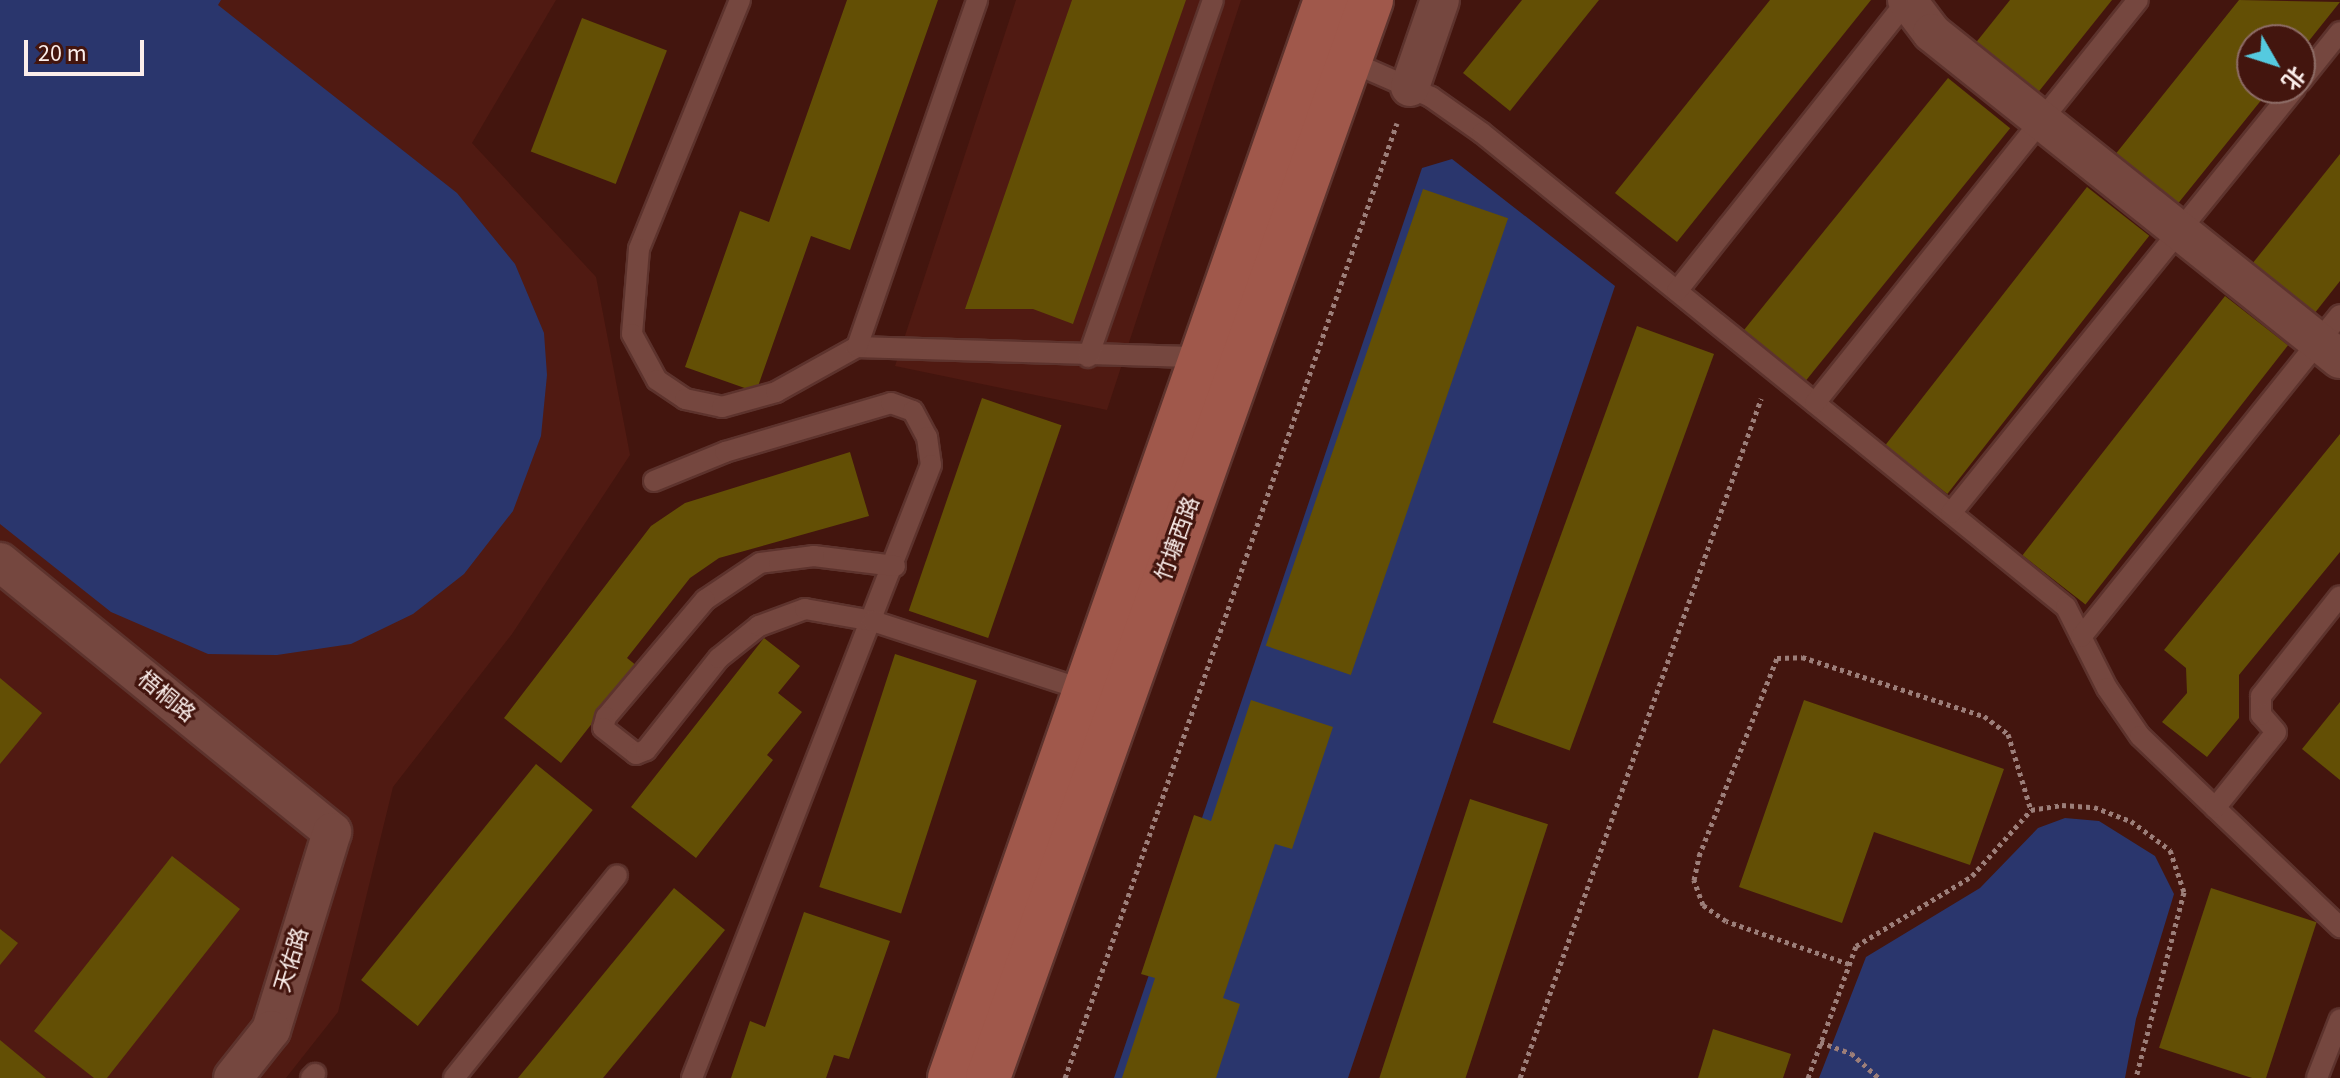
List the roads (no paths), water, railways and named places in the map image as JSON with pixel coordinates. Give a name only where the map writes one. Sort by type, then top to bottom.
[{"type":"main road","name":"竹塘西路","points":[[950,1078],[1198,357],[1326,0]]},
{"type":"main road","name":"竹塘西路","points":[[988,1078],[1371,0]]},
{"type":"street","points":[[1410,87],[1440,0]]},
{"type":"street","points":[[1907,0],[1932,33],[2180,231],[2333,339]]},
{"type":"street","name":"梧桐路","points":[[0,562],[332,832]]},
{"type":"street","name":"天佑路","points":[[233,1078],[271,1030],[332,832]]},
{"type":"lane","points":[[740,0],[639,249],[632,334],[657,380],[685,399],[722,407],[776,392],[857,347],[1088,357],[1198,357]]},
{"type":"lane","points":[[857,347],[977,0]]},
{"type":"lane","points":[[1088,357],[1213,0]]},
{"type":"lane","points":[[1677,291],[1907,0]]},
{"type":"lane","points":[[1815,403],[2138,0]]},
{"type":"lane","points":[[2316,62],[2340,32]]},
{"type":"lane","points":[[1349,61],[1410,87],[1482,133],[2066,607],[2107,688],[2140,736],[2340,927]]},
{"type":"lane","points":[[1951,513],[2282,104]]},
{"type":"lane","points":[[2081,637],[2333,339]]},
{"type":"lane","points":[[654,481],[725,452],[891,403],[913,411],[927,437],[931,465],[895,566],[692,1078]]},
{"type":"lane","points":[[895,566],[814,556],[760,563],[705,600],[606,717],[603,728],[636,754],[646,750],[719,658],[759,626],[805,609],[873,621],[1084,690]]},
{"type":"lane","points":[[2215,808],[2276,732],[2261,715],[2261,696],[2340,596]]},
{"type":"lane","points":[[454,1078],[617,875]]},
{"type":"lane","points":[[2317,1078],[2340,1019]]}]
